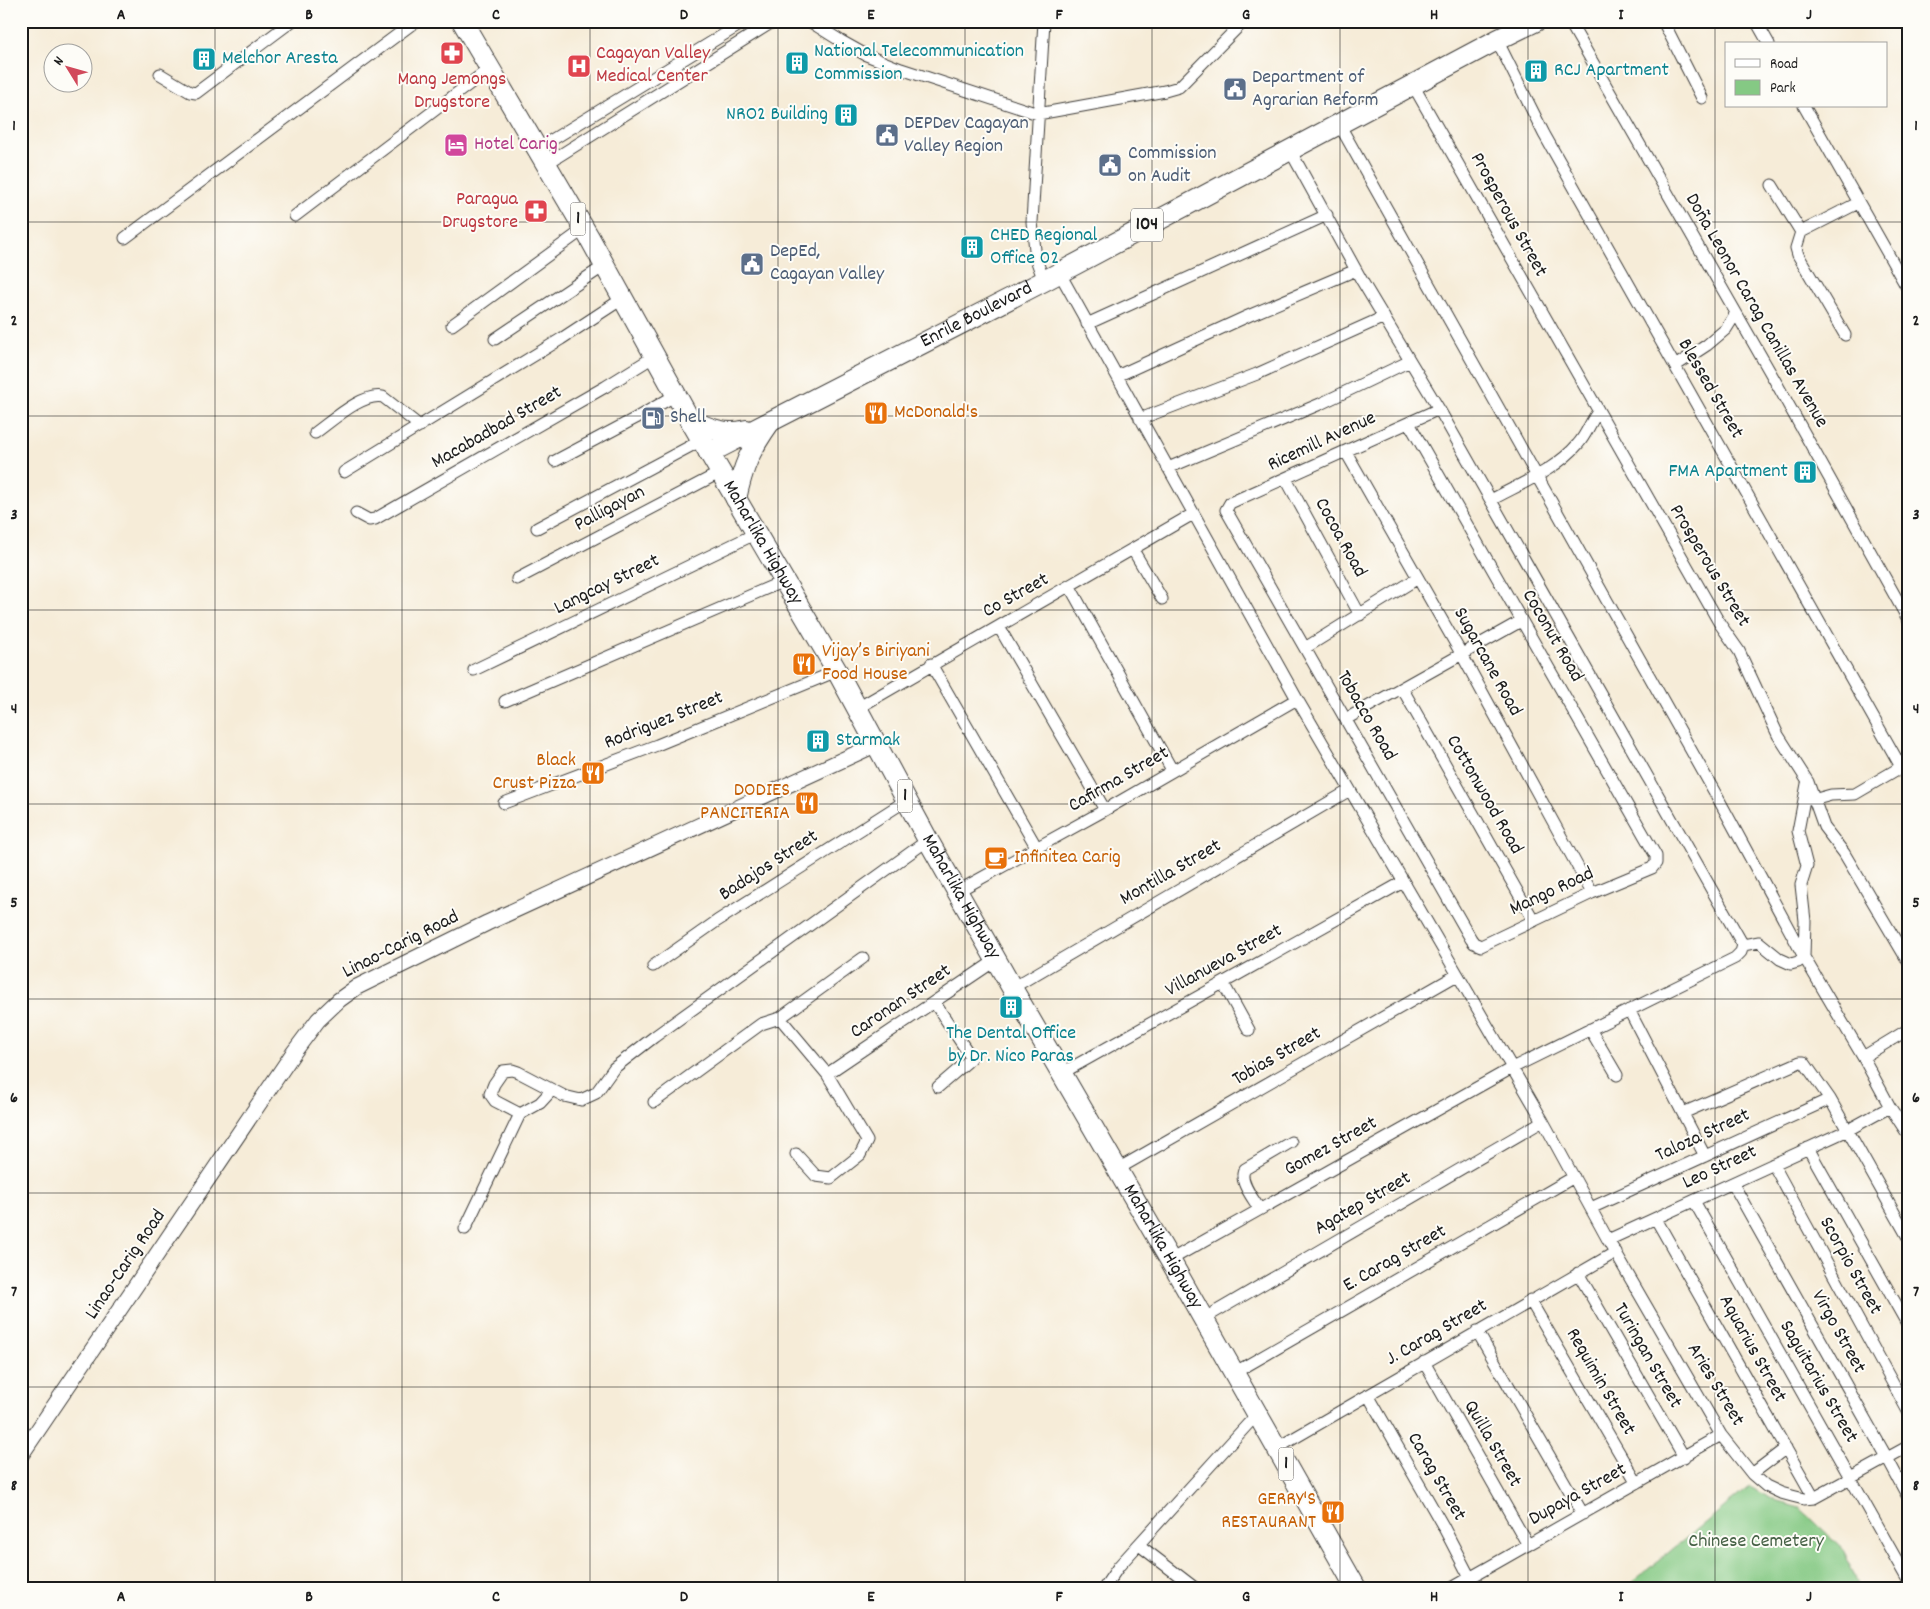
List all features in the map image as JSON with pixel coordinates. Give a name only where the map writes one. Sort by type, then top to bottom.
[{"type":"highway","name":"Maharlika Highway","points":[[462,21],[584,229],[705,447],[837,672],[928,840],[1356,1588]]},
{"type":"highway","name":"Enrile Boulevard","points":[[705,447],[764,424],[1051,277],[1536,21]]},
{"type":"highway","points":[[690,420],[728,433],[741,432],[764,424]]},
{"type":"highway","points":[[736,500],[744,465],[764,424]]},
{"type":"main road","name":"Linao-Carig Road","points":[[21,1455],[294,1052],[318,1020],[339,1000],[357,987],[487,923],[877,744]]},
{"type":"street","points":[[160,74],[190,92],[196,93],[292,21]]},
{"type":"street","points":[[126,238],[416,21]]},
{"type":"street","points":[[541,157],[746,21]]},
{"type":"street","points":[[541,157],[774,21]]},
{"type":"street","points":[[809,21],[866,55],[901,69],[1038,114],[1179,87],[1244,21]]},
{"type":"street","name":"Aries Street","points":[[1044,21],[1032,222],[1036,259],[1087,324],[1297,699],[1543,1121],[1608,1240],[1721,1435],[1752,1474],[1766,1486],[1780,1493],[1804,1499],[1814,1498]]},
{"type":"street","name":"Doña Leonor Carag Canillas Avenue","points":[[1569,21],[1909,621]]},
{"type":"street","points":[[1663,21],[1702,98]]},
{"type":"street","points":[[1756,21],[1768,42]]},
{"type":"street","name":"Blessed Street","points":[[1497,40],[1544,134],[1906,773]]},
{"type":"street","points":[[295,216],[489,69]]},
{"type":"street","name":"Prosperous Street","points":[[1413,85],[1720,624],[1739,651],[1778,736],[1808,782],[1824,827],[1844,853],[1909,963]]},
{"type":"street","points":[[1805,108],[1909,291]]},
{"type":"street","points":[[1340,124],[1719,800],[1804,957],[1890,1107],[1909,1136]]},
{"type":"street","points":[[1290,150],[1356,270],[1439,409],[1743,945],[1759,942],[1780,959],[1791,964],[1798,962],[1804,957],[1805,921],[1801,885],[1807,866],[1798,831],[1808,782]]},
{"type":"street","points":[[1772,185],[1801,232]]},
{"type":"street","points":[[1845,335],[1798,256],[1796,248],[1801,232],[1858,203]]},
{"type":"street","points":[[1087,324],[1327,215]]},
{"type":"street","points":[[452,325],[584,229]]},
{"type":"street","points":[[495,339],[604,266]]},
{"type":"street","points":[[1117,376],[1248,316],[1356,270]]},
{"type":"street","points":[[344,472],[561,339],[622,299]]},
{"type":"street","points":[[1675,366],[1707,345],[1726,329],[1736,313]]},
{"type":"street","points":[[1140,419],[1257,374],[1384,318]]},
{"type":"street","name":"Macabadbad Street","points":[[356,513],[369,520],[388,512],[605,387],[655,356]]},
{"type":"street","points":[[1168,468],[1320,404],[1410,361]]},
{"type":"street","points":[[555,461],[676,395]]},
{"type":"street","points":[[315,433],[360,401],[376,396],[383,397],[420,426]]},
{"type":"street","name":"Ricemill Avenue","points":[[1227,513],[1226,508],[1230,504],[1439,409]]},
{"type":"street","points":[[1491,500],[1566,456],[1585,436],[1590,422],[1598,412]]},
{"type":"street","name":"Coconut Road","points":[[1409,423],[1652,848],[1656,860],[1652,868]]},
{"type":"street","points":[[537,528],[705,447]]},
{"type":"street","name":"Sugarcane Road","points":[[1346,452],[1462,655],[1592,893]]},
{"type":"street","name":"Palligayan","points":[[517,578],[720,472]]},
{"type":"street","name":"Cocoa Road","points":[[1286,479],[1360,615]]},
{"type":"street","name":"Tobacco Road","points":[[1227,513],[1470,938]]},
{"type":"street","name":"Co Street","points":[[856,709],[1070,587],[1193,514]]},
{"type":"street","name":"Langcay Street","points":[[474,670],[757,533]]},
{"type":"street","points":[[1133,550],[1162,599]]},
{"type":"street","points":[[1305,648],[1418,578]]},
{"type":"street","points":[[505,701],[784,581]]},
{"type":"street","points":[[1070,587],[1172,770]]},
{"type":"street","points":[[1346,719],[1521,621]]},
{"type":"street","points":[[1000,626],[1105,810]]},
{"type":"street","points":[[932,664],[1037,848]]},
{"type":"street","name":"Rodriguez Street","points":[[504,803],[657,745],[837,672]]},
{"type":"street","name":"Cottonwood Road","points":[[1402,688],[1534,921]]},
{"type":"street","name":"Cafirma Street","points":[[958,891],[1105,810],[1297,699]]},
{"type":"street","points":[[1813,800],[1831,795],[1855,794],[1906,773]]},
{"type":"street","name":"Montilla Street","points":[[1012,988],[1350,790]]},
{"type":"street","name":"Badajos Street","points":[[653,966],[718,921],[907,800]]},
{"type":"street","points":[[520,1114],[496,1101],[490,1094],[503,1071],[512,1070],[518,1072],[574,1100],[581,1100],[593,1095],[614,1068],[647,1042],[928,840]]},
{"type":"street","name":"Mango Road","points":[[1470,938],[1481,946],[1592,893],[1652,868]]},
{"type":"street","name":"Villanueva Street","points":[[1062,1073],[1404,882]]},
{"type":"street","name":"Gomez Street","points":[[1170,1260],[1512,1068],[1735,958],[1741,952],[1743,945]]},
{"type":"street","points":[[654,1102],[761,1024],[780,1018],[863,958]]},
{"type":"street","name":"Caronan Street","points":[[827,1074],[996,960]]},
{"type":"street","name":"Tobias Street","points":[[1116,1170],[1457,975]]},
{"type":"street","points":[[1223,983],[1249,1030]]},
{"type":"street","points":[[934,1002],[970,1057],[967,1062],[938,1087]]},
{"type":"street","points":[[1629,1010],[1705,1156]]},
{"type":"street","points":[[780,1018],[827,1074],[865,1136],[866,1145],[860,1155],[831,1178],[826,1179],[816,1176],[796,1154]]},
{"type":"street","points":[[1590,1029],[1617,1075]]},
{"type":"street","points":[[1863,1057],[1909,1029]]},
{"type":"street","points":[[1683,1113],[1800,1062],[1804,1062],[1830,1099],[1909,1239]]},
{"type":"street","points":[[465,1229],[520,1114],[540,1103],[552,1090]]},
{"type":"street","name":"Taloza Street","points":[[1591,1208],[1830,1099]]},
{"type":"street","name":"Leo Street","points":[[1608,1240],[1848,1130],[1890,1107]]},
{"type":"street","name":"Agatep Street","points":[[1204,1320],[1543,1121]]},
{"type":"street","points":[[1260,1209],[1243,1180],[1243,1171],[1291,1142]]},
{"type":"street","points":[[1808,1148],[1909,1327]]},
{"type":"street","name":"Scorpio Street","points":[[1773,1164],[1909,1412]]},
{"type":"street","name":"E. Carag Street","points":[[1234,1373],[1574,1177]]},
{"type":"street","name":"Virgo Street","points":[[1732,1184],[1888,1458],[1909,1499]]},
{"type":"street","name":"Saguitarius Street","points":[[1694,1201],[1909,1582]]},
{"type":"street","name":"Aquarius Street","points":[[1656,1219],[1814,1498]]},
{"type":"street","name":"J. Carag Street","points":[[1277,1448],[1616,1252]]},
{"type":"street","name":"Turingan Street","points":[[1578,1273],[1684,1457]]},
{"type":"street","name":"Requimin Street","points":[[1530,1300],[1637,1483]]},
{"type":"street","points":[[1477,1331],[1583,1514]]},
{"type":"street","name":"Quilla Street","points":[[1424,1362],[1528,1545]]},
{"type":"street","name":"Carag Street","points":[[1368,1395],[1470,1578]]},
{"type":"street","points":[[1104,1588],[1119,1566],[1257,1414]]},
{"type":"street","name":"Dupaya Street","points":[[1452,1588],[1721,1435]]},
{"type":"street","points":[[1814,1498],[1852,1479],[1909,1446]]},
{"type":"street","points":[[1752,1474],[1786,1448]]},
{"type":"street","points":[[1139,1545],[1195,1588]]},
{"type":"green space","name":"Chinese Cemetery","points":[[1749,1487],[1778,1502],[1800,1508],[1839,1545],[1859,1588],[1625,1588]]},
{"type":"place","name":"Mang Jemongs Drugstore","points":[[452,53]]},
{"type":"place","name":"Melchor Aresta","points":[[204,59]]},
{"type":"place","name":"National Telecommunication Commission","points":[[797,63]]},
{"type":"place","name":"Cagayan Valley Medical Center","points":[[579,66]]},
{"type":"place","name":"RCJ Apartment","points":[[1536,71]]},
{"type":"place","name":"Department of Agrarian Reform","points":[[1235,89]]},
{"type":"place","name":"NRO2 Building","points":[[846,115]]},
{"type":"place","name":"DEPDev Cagayan Valley Region","points":[[887,135]]},
{"type":"place","name":"Hotel Carig","points":[[456,145]]},
{"type":"place","name":"Commission on Audit","points":[[1110,165]]},
{"type":"place","name":"Paragua Drugstore","points":[[536,211]]},
{"type":"place","name":"CHED Regional Office 02","points":[[972,247]]},
{"type":"place","name":"DepEd, Cagayan Valley","points":[[752,264]]},
{"type":"place","name":"McDonald's","points":[[876,413]]},
{"type":"place","name":"Shell","points":[[653,418]]},
{"type":"place","name":"FMA Apartment","points":[[1805,472]]},
{"type":"place","name":"Vijay’s Biriyani Food House","points":[[804,664]]},
{"type":"place","name":"Starmak","points":[[818,741]]},
{"type":"place","name":"Black Crust Pizza","points":[[593,773]]},
{"type":"place","name":"DODIES PANCITERIA","points":[[807,803]]},
{"type":"place","name":"Infinitea Carig","points":[[996,858]]},
{"type":"place","name":"The Dental Office by Dr. Nico Paras","points":[[1011,1007]]},
{"type":"place","name":"GERRY'S RESTAURANT","points":[[1333,1512]]}]
